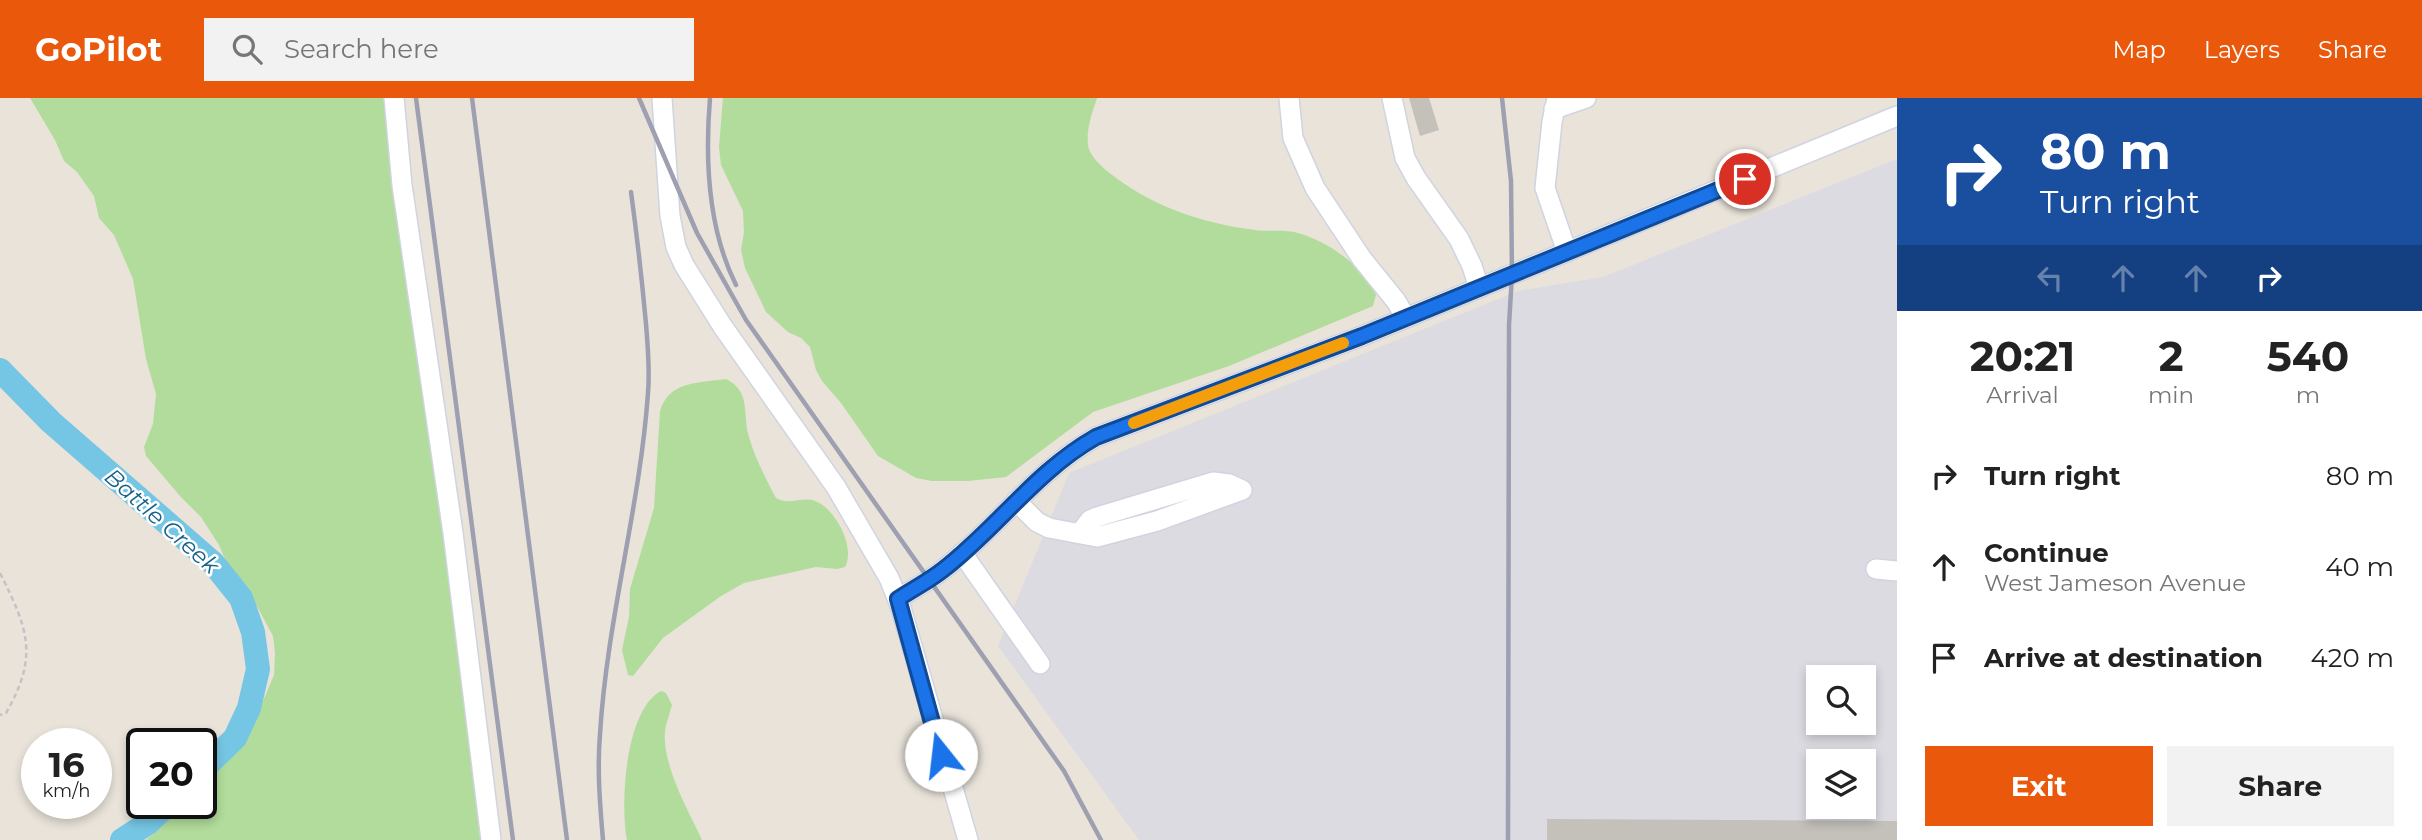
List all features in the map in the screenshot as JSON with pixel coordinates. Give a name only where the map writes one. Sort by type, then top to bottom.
[{"type":"lane","points":[[394,98],[402,185],[452,520],[491,840]]},
{"type":"lane","points":[[662,98],[670,216],[676,247],[684,265],[723,327],[836,487],[889,578],[898,599],[968,840]]},
{"type":"lane","points":[[1289,98],[1293,138],[1315,188],[1362,259],[1396,301],[1406,318]]},
{"type":"lane","points":[[1392,98],[1405,158],[1459,239],[1472,265],[1479,288]]},
{"type":"lane","points":[[1567,252],[1545,188],[1556,104],[1586,98]]},
{"type":"lane","points":[[898,599],[929,580],[962,553],[1062,459],[1096,437],[1406,318],[1897,116]]},
{"type":"lane","points":[[1016,500],[1037,522],[1049,528],[1097,537],[1157,521],[1242,490],[1229,484],[1213,482],[1097,517],[1090,520],[1080,533]]},
{"type":"lane","points":[[962,553],[1040,664]]},
{"type":"lane","points":[[1876,569],[1897,571]]},
{"type":"path","points":[[0,573],[20,613],[27,639],[26,666],[19,691],[6,713],[0,715]]},
{"type":"shaded area","points":[[1897,159],[1897,840],[1139,840],[998,646],[1069,473],[1518,291],[1603,277]]},
{"type":"green space","points":[[30,98],[389,98],[467,701],[466,726],[476,749],[483,840],[146,840],[170,819],[217,819],[217,771],[249,734],[274,675],[273,636],[258,608],[228,566],[219,545],[201,517],[146,456],[144,447],[153,424],[156,394],[146,359],[133,279],[114,235],[99,218],[94,196],[77,172],[64,161]]},
{"type":"green space","points":[[723,98],[1097,98],[1091,116],[1088,145],[1098,163],[1107,171],[1141,194],[1177,211],[1235,227],[1293,232],[1321,242],[1343,256],[1362,274],[1376,295],[1373,306],[1229,366],[1093,412],[1006,477],[968,481],[916,478],[878,456],[822,381],[810,347],[766,312],[745,268],[741,250],[743,211],[721,165],[719,147]]},
{"type":"green space","points":[[726,379],[740,390],[743,397],[751,445],[776,498],[786,501],[815,501],[830,511],[846,539],[848,559],[845,567],[837,569],[816,567],[744,583],[721,596],[663,638],[633,676],[628,675],[622,650],[629,617],[630,589],[654,508],[660,411],[664,401],[677,389],[695,383]]},
{"type":"green space","points":[[661,691],[666,693],[672,705],[665,731],[665,744],[672,773],[702,840],[627,840],[625,782],[633,737],[649,701]]},
{"type":"building","points":[[1409,98],[1429,98],[1439,130],[1420,136]]},
{"type":"building","points":[[1547,819],[1897,821],[1897,840],[1547,840]]},
{"type":"waterway","name":"Battle Creek","points":[[0,370],[51,422],[213,563],[241,598],[253,632],[258,669],[249,708],[235,738],[217,755]]},
{"type":"waterway","name":"Battle Creek","points":[[122,840],[152,819]]},
{"type":"railway","points":[[416,98],[513,840]]},
{"type":"railway","points":[[472,98],[567,840]]},
{"type":"railway","points":[[639,98],[697,233],[746,320],[1064,771],[1101,840]]},
{"type":"railway","points":[[710,98],[708,145],[714,217],[719,241],[736,285]]},
{"type":"railway","points":[[1502,98],[1511,181],[1512,275],[1509,325],[1508,840]]},
{"type":"railway","points":[[603,840],[599,761],[604,691],[638,478],[649,384],[646,324],[631,192]]},
{"type":"slow traffic","points":[[1134,423],[1343,343]]},
{"type":"route","points":[[941,755],[898,599],[945,568],[1046,472],[1077,448],[1096,437],[1362,336],[1745,179]]}]
